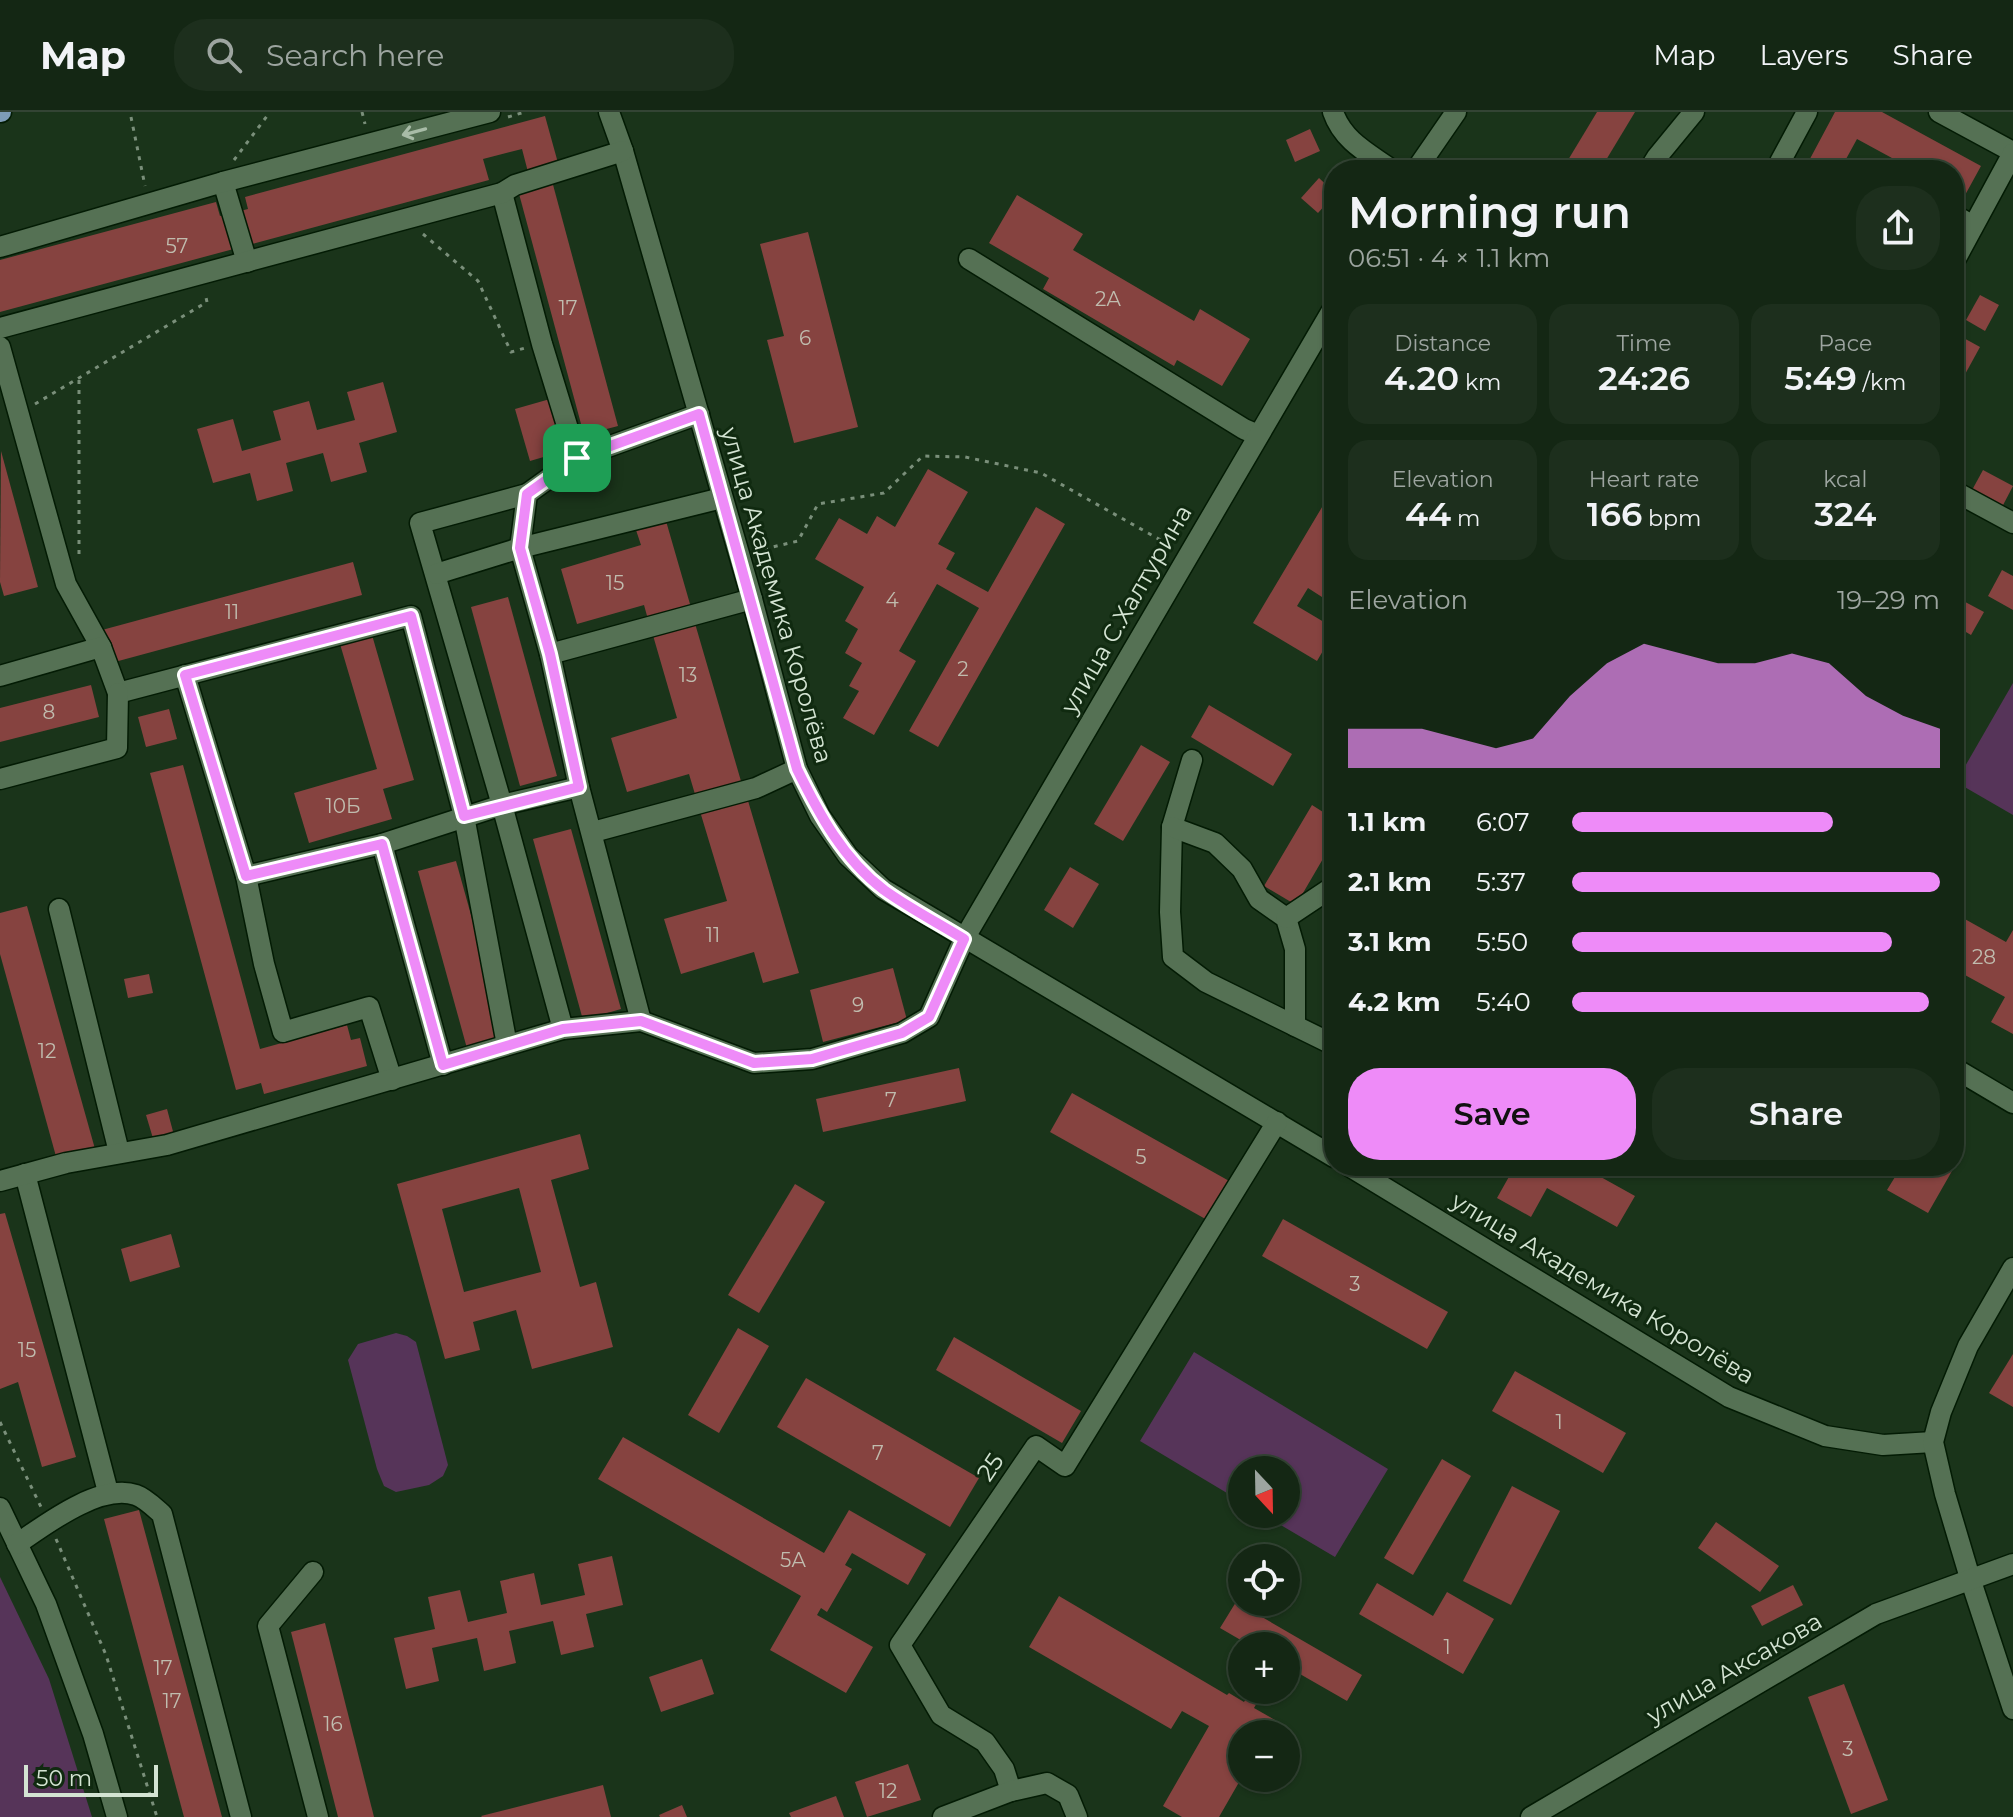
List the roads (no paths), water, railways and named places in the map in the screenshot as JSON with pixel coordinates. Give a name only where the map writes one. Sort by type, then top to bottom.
[{"type":"street","points":[[0,247],[223,182],[490,112]]},
{"type":"street","name":"улица Академика Королёва","points":[[609,112],[623,151],[752,599],[797,769],[820,816],[848,856],[883,889],[1324,1151]]},
{"type":"street","points":[[0,328],[502,193],[515,185],[623,151],[615,112]]},
{"type":"street","points":[[1333,112],[1338,127],[1350,140],[1378,160]]},
{"type":"street","points":[[1423,160],[1456,112]]},
{"type":"street","points":[[1655,160],[1694,112]]},
{"type":"street","points":[[1781,160],[1807,112]]},
{"type":"street","points":[[1939,112],[2013,153],[1964,243]]},
{"type":"street","points":[[223,182],[247,262]]},
{"type":"street","points":[[502,193],[542,344],[577,458]]},
{"type":"street","points":[[1964,221],[1973,226]]},
{"type":"street","points":[[969,259],[1258,435]]},
{"type":"street","name":"улица С.Халтурина","points":[[641,1021],[754,1063],[812,1059],[902,1033],[929,1017],[964,939],[1324,324]]},
{"type":"street","points":[[0,347],[66,584],[101,647],[118,693],[117,748],[0,779]]},
{"type":"street","points":[[563,1029],[420,523],[527,494],[577,458],[699,414]]},
{"type":"street","points":[[0,1181],[119,1152],[167,1145],[563,1029],[641,1021],[579,787],[550,654],[520,548],[527,494]]},
{"type":"street","points":[[1964,496],[2013,523]]},
{"type":"street","points":[[436,574],[520,548],[722,498]]},
{"type":"street","points":[[550,654],[752,599]]},
{"type":"street","points":[[118,693],[411,616],[464,816],[507,1045]]},
{"type":"street","points":[[0,676],[101,647]]},
{"type":"street","points":[[185,675],[246,876],[264,964],[283,1032],[369,1007],[392,1080]]},
{"type":"street","points":[[1192,760],[1172,827],[1170,912],[1173,957],[1206,982],[1324,1040]]},
{"type":"street","points":[[593,832],[756,788],[797,769]]},
{"type":"street","points":[[246,876],[382,844],[502,805],[579,787]]},
{"type":"street","points":[[1172,827],[1215,843],[1242,869],[1259,899],[1286,918],[1295,949],[1295,1026]]},
{"type":"street","points":[[382,844],[443,1065]]},
{"type":"street","points":[[1286,918],[1324,893]]},
{"type":"street","points":[[59,909],[119,1152]]},
{"type":"street","points":[[1964,1074],[2013,1103]]},
{"type":"street","name":"25","points":[[1011,1791],[1004,1769],[985,1742],[941,1715],[900,1645],[1036,1446],[1065,1466],[1277,1122]]},
{"type":"street","points":[[25,1174],[108,1492]]},
{"type":"street","name":"улица Академика Королёва","points":[[1365,1176],[1729,1397],[1825,1436],[1883,1445],[1933,1442]]},
{"type":"street","points":[[2013,1268],[1968,1346],[1941,1412],[1933,1442],[1970,1578],[2013,1709]]},
{"type":"street","points":[[17,1544],[48,1522],[108,1492],[138,1495],[162,1514],[241,1817]]},
{"type":"street","points":[[0,1508],[46,1604],[93,1734],[117,1817]]},
{"type":"street","name":"улица Аксакова","points":[[1531,1817],[1876,1614],[2013,1564]]},
{"type":"street","points":[[313,1572],[268,1626],[318,1817]]},
{"type":"street","points":[[943,1817],[1011,1791],[1047,1783],[1068,1795],[1077,1817]]}]
